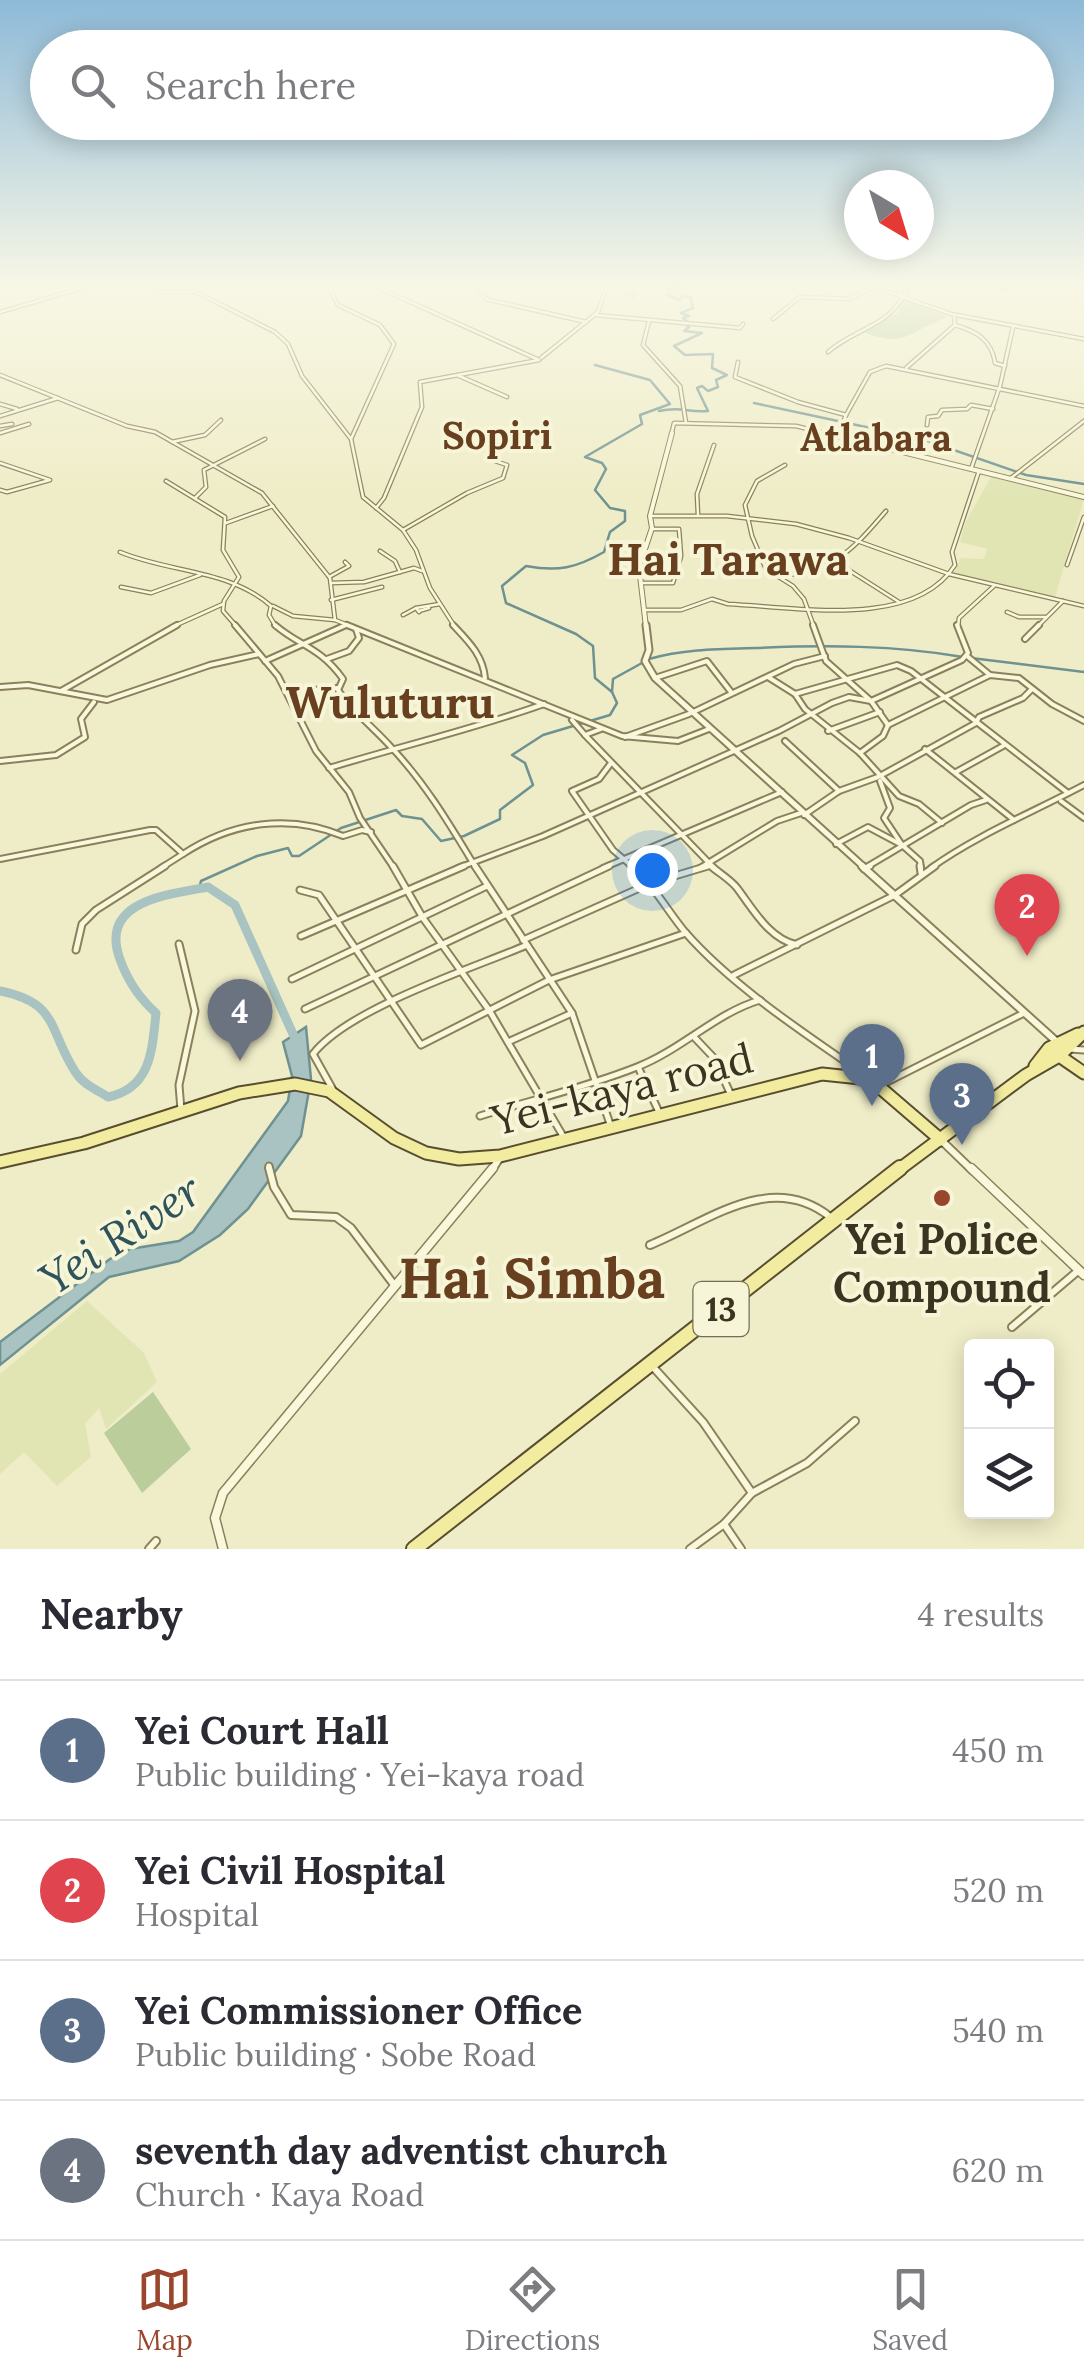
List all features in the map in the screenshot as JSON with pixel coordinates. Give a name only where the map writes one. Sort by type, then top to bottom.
[{"type":"main road","name":"13","points":[[414,1549],[833,1220],[1084,1032]]},
{"type":"main road","points":[[1058,1049],[1084,1070]]},
{"type":"main road","name":"Yei-kaya road","points":[[316,1086],[337,1096],[398,1143],[424,1154],[458,1160],[500,1156],[822,1074],[874,1083]]},
{"type":"main road","points":[[874,1083],[941,1140]]},
{"type":"main road","points":[[0,1162],[92,1140],[242,1092],[316,1086]]},
{"type":"street","points":[[293,354],[302,376],[351,438],[364,496],[402,530],[440,604],[484,665],[485,680]]},
{"type":"street","points":[[351,438],[389,354]]},
{"type":"street","points":[[527,354],[540,360]]},
{"type":"street","points":[[376,508],[384,498],[422,406],[420,382],[540,360],[547,354]]},
{"type":"street","points":[[653,354],[677,378],[688,406],[686,423]]},
{"type":"street","points":[[905,370],[919,354]]},
{"type":"street","points":[[995,354],[995,363],[1005,366]]},
{"type":"street","points":[[972,469],[1007,354]]},
{"type":"street","points":[[738,362],[736,376],[798,402],[846,415]]},
{"type":"street","points":[[838,436],[870,372],[886,366],[1084,406]]},
{"type":"street","points":[[0,375],[128,426],[155,432],[262,493],[330,580],[335,620]]},
{"type":"street","points":[[457,376],[507,398]]},
{"type":"street","points":[[0,416],[58,398]]},
{"type":"street","points":[[0,404],[8,409],[31,407]]},
{"type":"street","points":[[927,425],[928,418],[938,416],[942,410],[971,405],[992,409]]},
{"type":"street","points":[[172,442],[205,435],[221,420]]},
{"type":"street","points":[[1011,478],[1084,421]]},
{"type":"street","points":[[1084,497],[796,426],[674,423],[650,516],[652,529],[639,567],[650,650],[644,661],[655,678],[1046,1031],[1058,1049],[1084,1050]]},
{"type":"street","points":[[0,426],[12,424]]},
{"type":"street","points":[[0,433],[29,424]]},
{"type":"street","points":[[195,498],[206,487],[208,478],[203,471],[266,440]]},
{"type":"street","points":[[698,516],[697,494],[714,445]]},
{"type":"street","points":[[402,530],[467,493],[503,478],[507,465],[495,461]]},
{"type":"street","points":[[0,463],[50,480],[7,492],[0,490]]},
{"type":"street","points":[[785,465],[754,484],[745,505],[766,569],[799,591],[826,662],[871,701],[888,724]]},
{"type":"street","points":[[646,610],[681,610],[712,599],[728,604],[872,611],[941,585],[956,562],[952,552],[979,470]]},
{"type":"street","points":[[978,479],[995,474]]},
{"type":"street","points":[[166,481],[222,514],[226,523]]},
{"type":"street","points":[[59,692],[151,636],[223,604],[239,574],[223,550],[222,531],[226,523],[272,506]]},
{"type":"street","points":[[778,576],[813,573],[860,541],[886,511]]},
{"type":"street","points":[[650,516],[746,517],[803,526],[860,541],[950,574],[1084,606]]},
{"type":"street","points":[[1067,565],[1084,517]]},
{"type":"street","points":[[642,582],[673,583],[680,560],[679,529],[652,529]]},
{"type":"street","points":[[380,551],[396,562],[400,572]]},
{"type":"street","points":[[120,552],[256,593],[293,616],[346,624],[625,737],[649,742],[685,741],[709,730]]},
{"type":"street","points":[[643,559],[680,560]]},
{"type":"street","points":[[833,560],[899,602]]},
{"type":"street","points":[[330,580],[349,566],[345,562]]},
{"type":"street","points":[[330,580],[350,584],[414,568],[424,571]]},
{"type":"street","points":[[121,587],[142,596],[202,574]]},
{"type":"street","points":[[990,675],[967,656],[957,625],[958,618],[994,586]]},
{"type":"street","points":[[331,600],[382,587]]},
{"type":"street","points":[[1025,638],[1063,601]]},
{"type":"street","points":[[223,604],[223,611],[287,691],[296,715],[349,792],[362,821],[423,918],[489,1010],[565,1140]]},
{"type":"street","points":[[270,604],[276,629],[327,659],[343,679],[338,688]]},
{"type":"street","points":[[403,615],[440,604]]},
{"type":"street","points":[[1007,612],[1019,617],[1045,617]]},
{"type":"street","points":[[265,661],[310,647],[322,635],[346,624]]},
{"type":"street","points":[[327,659],[348,651],[358,638],[356,629]]},
{"type":"street","points":[[0,761],[65,752],[84,737],[80,719],[89,713],[90,704],[258,654]]},
{"type":"street","points":[[625,737],[825,656]]},
{"type":"street","points":[[301,936],[591,814],[849,697],[871,701],[967,656]]},
{"type":"street","points":[[655,678],[707,661],[731,692]]},
{"type":"street","points":[[795,694],[888,665],[897,666],[921,679],[1068,793]]},
{"type":"street","points":[[860,753],[884,736],[888,724],[990,675],[1019,678],[1084,721]]},
{"type":"street","points":[[768,678],[795,694],[828,731],[860,753],[898,796],[920,804],[942,823]]},
{"type":"street","points":[[0,687],[17,682],[40,684],[98,701]]},
{"type":"street","points":[[287,691],[338,688]]},
{"type":"street","points":[[338,688],[355,715],[392,749],[432,796],[504,915],[572,1013],[599,1081],[612,1128]]},
{"type":"street","points":[[337,1096],[319,1070],[313,1049],[319,1042],[390,1004],[462,975],[651,882],[710,865],[777,822],[802,814],[839,790],[878,777],[979,717],[1023,698],[1032,689]]},
{"type":"street","points":[[329,768],[484,726],[544,704]]},
{"type":"street","points":[[828,731],[880,712]]},
{"type":"street","points":[[572,718],[783,942],[797,945]]},
{"type":"street","points":[[585,735],[601,729]]},
{"type":"street","points":[[785,741],[839,790]]},
{"type":"street","points":[[956,772],[1004,746]]},
{"type":"street","points":[[924,749],[1005,816],[1018,821]]},
{"type":"street","points":[[611,763],[599,778],[572,791],[624,862],[651,882],[686,933],[760,1000],[874,1083],[1025,1012]]},
{"type":"street","points":[[874,826],[890,808],[878,777]]},
{"type":"street","points":[[734,975],[896,896],[920,873],[960,847],[1084,785]]},
{"type":"street","points":[[306,1009],[662,841],[782,792]]},
{"type":"street","points":[[864,869],[971,804],[986,800]]},
{"type":"street","points":[[1060,800],[1084,818]]},
{"type":"street","points":[[1005,816],[1007,826]]},
{"type":"street","points":[[884,818],[902,845]]},
{"type":"street","points":[[76,950],[82,924],[96,910],[204,840],[238,827],[286,822],[315,824],[343,836],[362,830],[372,832]]},
{"type":"street","points":[[836,844],[865,826],[874,826],[920,861],[920,873]]},
{"type":"street","points":[[0,859],[150,830],[156,830],[183,854]]},
{"type":"street","points":[[292,979],[488,886]]},
{"type":"street","points":[[300,890],[315,892],[421,1044],[549,980],[686,933]]},
{"type":"street","points":[[178,944],[195,1012],[179,1084],[181,1110]]},
{"type":"street","points":[[480,1116],[638,1068],[695,1038],[740,1006],[760,1000]]},
{"type":"street","points":[[508,1042],[572,1013]]},
{"type":"street","points":[[695,1038],[724,1075],[731,1095]]},
{"type":"street","points":[[638,1068],[660,1115]]},
{"type":"street","points":[[941,1140],[1081,1272],[1012,1327]]},
{"type":"street","points":[[223,1549],[215,1518],[223,1494],[485,1180],[500,1156]]},
{"type":"street","points":[[269,1166],[274,1186],[291,1215],[336,1217],[351,1228],[395,1286]]},
{"type":"street","points":[[650,1244],[726,1208],[762,1198],[814,1202],[833,1220]]},
{"type":"street","points":[[650,1363],[703,1422],[752,1493]]},
{"type":"street","points":[[690,1549],[724,1524],[752,1493],[807,1463],[855,1421]]},
{"type":"street","points":[[724,1524],[741,1549]]},
{"type":"street","points":[[149,1549],[156,1541]]},
{"type":"green space","points":[[991,477],[1084,499],[1055,597],[954,573],[961,558],[984,559],[987,549],[960,542],[965,523]]},
{"type":"green space","points":[[87,1301],[144,1353],[157,1382],[106,1429],[99,1408],[85,1424],[91,1457],[57,1486],[24,1452],[0,1474],[0,1374]]},
{"type":"green space","points":[[153,1392],[191,1449],[142,1493],[104,1433]]},
{"type":"water","points":[[306,1027],[311,1079],[301,1136],[248,1209],[220,1235],[179,1261],[109,1277],[0,1365],[0,1342],[110,1259],[130,1249],[179,1241],[193,1232],[288,1101],[292,1076],[283,1042]]},
{"type":"waterway","points":[[684,354],[705,354]]},
{"type":"waterway","points":[[659,411],[708,411],[697,388],[702,386],[708,391],[718,387],[716,380],[727,375],[712,368],[713,354]]},
{"type":"waterway","points":[[595,365],[650,380],[670,404],[640,415],[642,424],[585,457],[602,463],[606,469],[595,490],[610,508],[625,511],[625,521],[610,532],[604,552],[575,565],[548,569],[526,566],[502,586],[506,603],[576,634],[593,646],[595,678],[612,692]]},
{"type":"waterway","points":[[754,403],[922,439],[1026,475],[1084,484]]},
{"type":"waterway","points":[[649,659],[702,650],[808,646],[886,648],[963,657]]},
{"type":"waterway","points":[[971,658],[1084,672]]},
{"type":"waterway","points":[[612,692],[613,679],[642,663]]},
{"type":"waterway","points":[[208,887],[200,885],[201,881],[257,856],[288,848],[292,856],[299,856],[341,828],[396,810],[402,816],[422,819],[441,841],[464,836],[500,819],[500,810],[533,785],[525,763],[512,755],[543,735],[610,715],[617,703],[612,692]]},
{"type":"waterway","name":"Yei River","points":[[0,991],[19,996],[43,1011],[82,1080],[108,1097],[122,1092],[133,1085],[147,1066],[156,1013],[124,970],[116,942],[118,926],[126,914],[155,898],[208,887],[235,905],[297,1043]]},
{"type":"place","name":"Yei Civil Hospital","points":[[1027,956]]},
{"type":"place","name":"seventh day adventist church","points":[[240,1061]]},
{"type":"place","name":"Yei Court Hall","points":[[872,1106]]},
{"type":"place","name":"Yei Commissioner Office","points":[[962,1145]]},
{"type":"place","name":"Yei Police Compound","points":[[942,1198]]},
{"type":"district","name":"Sopiri","points":[[497,435]]},
{"type":"district","name":"Atlabara","points":[[876,437]]},
{"type":"district","name":"Hai Tarawa","points":[[728,558]]},
{"type":"district","name":"Wuluturu","points":[[390,701]]},
{"type":"district","name":"Hai Simba","points":[[532,1278]]}]
